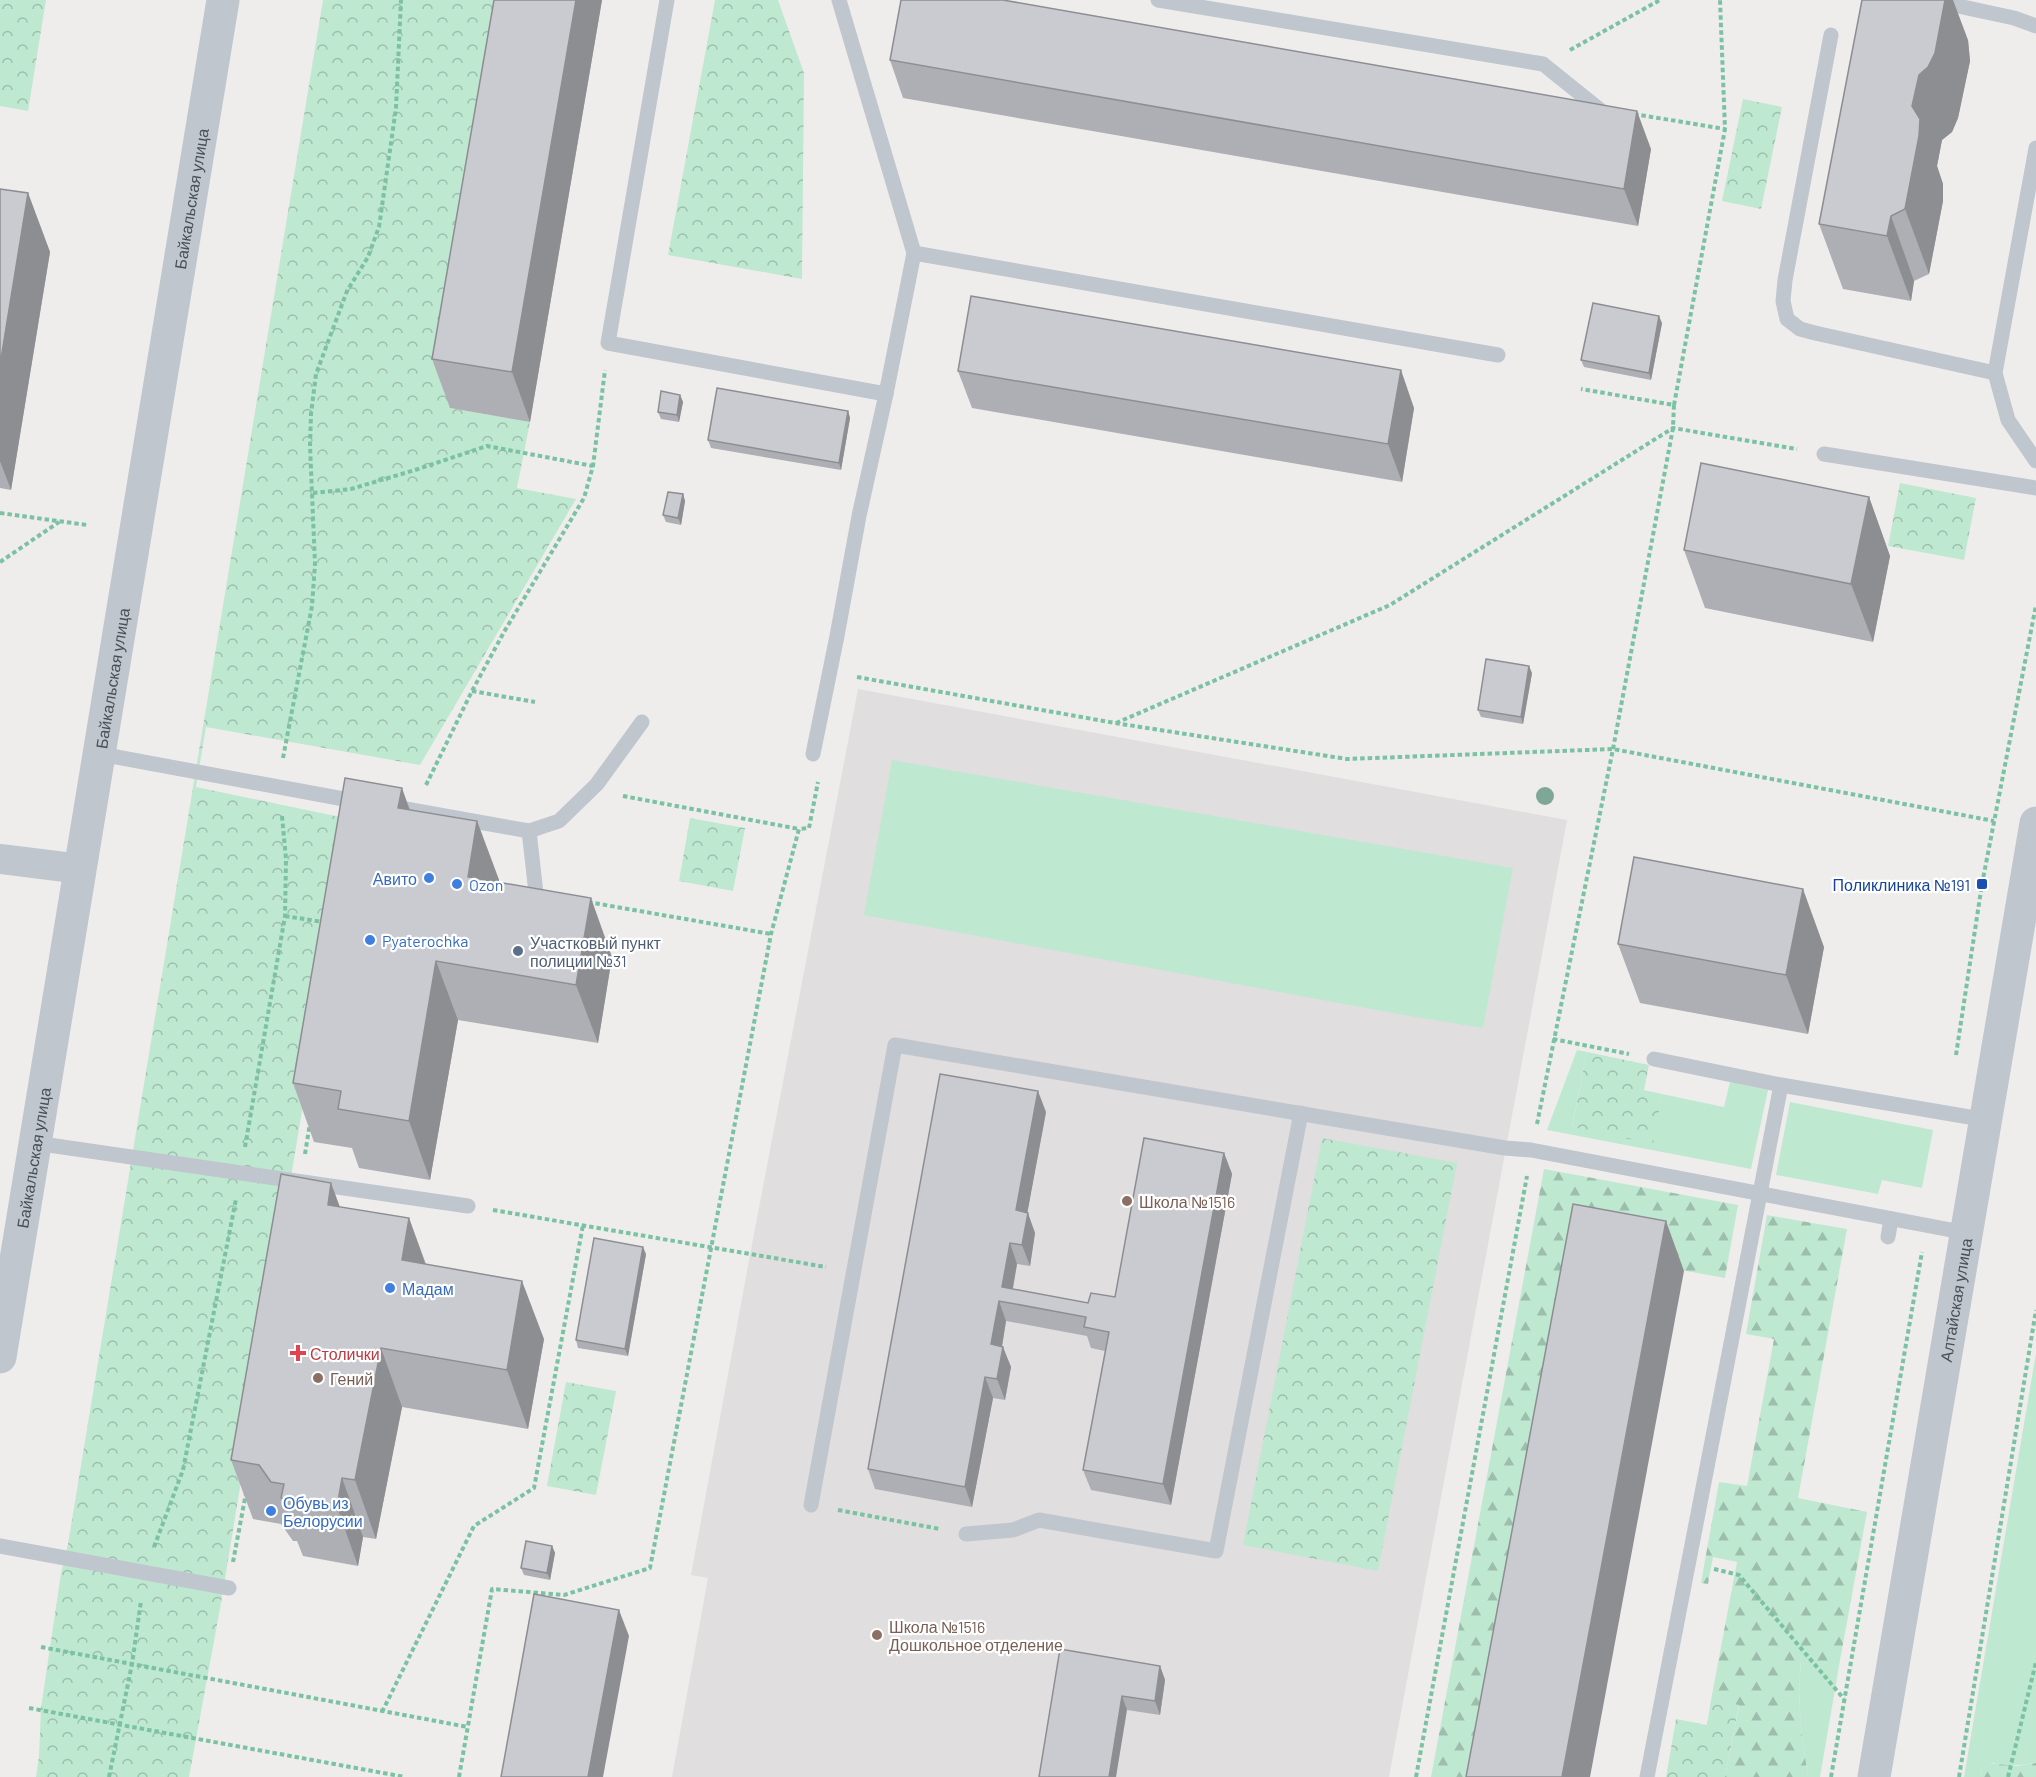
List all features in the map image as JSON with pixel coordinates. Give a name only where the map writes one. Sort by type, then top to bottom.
[{"type":"street","name":"Байкальская улица","points":[[0,1357],[223,0]]},
{"type":"street","name":"Алтайская улица","points":[[1874,1777],[2034,842]]},
{"type":"street","points":[[0,859],[81,869]]},
{"type":"lane","points":[[667,0],[608,343],[886,394]]},
{"type":"lane","points":[[813,754],[859,516],[914,253],[839,0]]},
{"type":"lane","points":[[1158,0],[1543,64],[1599,109]]},
{"type":"lane","points":[[1930,0],[2014,18],[2036,26]]},
{"type":"lane","points":[[1831,35],[1785,280],[1783,301],[1787,319],[1800,329],[1815,333],[1995,373]]},
{"type":"lane","points":[[2036,148],[1995,373],[2008,420],[2036,461]]},
{"type":"lane","points":[[914,253],[1498,356]]},
{"type":"lane","points":[[1824,454],[2036,488]]},
{"type":"lane","points":[[100,754],[362,803],[414,809],[529,831],[559,821],[597,784],[642,722]]},
{"type":"lane","points":[[529,831],[536,893]]},
{"type":"lane","points":[[811,1505],[895,1045],[1505,1148],[1532,1150],[1967,1233]]},
{"type":"lane","points":[[1654,1059],[1987,1120]]},
{"type":"lane","points":[[1647,1777],[1781,1084]]},
{"type":"lane","points":[[966,1534],[1013,1530],[1039,1520],[1216,1551],[1301,1113]]},
{"type":"lane","points":[[35,1143],[468,1206]]},
{"type":"lane","points":[[1888,1237],[1891,1219]]},
{"type":"lane","points":[[0,1546],[229,1588]]},
{"type":"path","points":[[1543,64],[1660,0]]},
{"type":"path","points":[[1416,1777],[1553,1039],[1613,749],[1673,428],[1674,405],[1725,129],[1720,0]]},
{"type":"path","points":[[1599,109],[1725,129]]},
{"type":"path","points":[[414,809],[504,632],[584,498],[593,466],[608,343]]},
{"type":"path","points":[[1581,389],[1674,405]]},
{"type":"path","points":[[1115,723],[1390,605],[1673,428],[1824,454]]},
{"type":"path","points":[[313,493],[351,489],[487,446],[593,466]]},
{"type":"path","points":[[0,513],[87,525]]},
{"type":"path","points":[[0,562],[60,521]]},
{"type":"path","points":[[1956,1056],[1982,884],[2036,605]]},
{"type":"path","points":[[851,676],[1115,723],[1347,759],[1613,749],[1994,821]]},
{"type":"path","points":[[472,691],[535,702]]},
{"type":"path","points":[[591,790],[799,829],[809,828],[820,773]]},
{"type":"path","points":[[459,1777],[492,1589],[564,1595],[650,1568],[771,934],[799,829]]},
{"type":"path","points":[[536,893],[771,934]]},
{"type":"path","points":[[285,916],[329,923]]},
{"type":"path","points":[[1553,1039],[1654,1059]]},
{"type":"path","points":[[468,1206],[854,1272]]},
{"type":"path","points":[[382,1712],[474,1526],[534,1488],[583,1225]]},
{"type":"path","points":[[1831,1777],[1926,1226]]},
{"type":"path","points":[[1959,1777],[2036,1310]]},
{"type":"path","points":[[811,1505],[966,1534]]},
{"type":"path","points":[[1689,1563],[1739,1575],[1844,1699]]},
{"type":"path","points":[[109,1777],[132,1664],[144,1574]]},
{"type":"path","points":[[41,1647],[468,1727]]},
{"type":"path","points":[[2008,1777],[2036,1662]]},
{"type":"path","points":[[29,1708],[405,1777]]},
{"type":"shaded area","name":"Школа №1516","points":[[858,689],[1567,820],[1389,1777],[672,1777],[708,1578],[691,1575]]},
{"type":"green space","points":[[0,0],[46,0],[28,111],[0,106]]},
{"type":"green space","points":[[323,0],[521,0],[450,408],[530,422],[517,488],[576,499],[420,765],[206,727],[196,787],[350,819],[221,1603],[189,1777],[36,1777],[41,1708],[61,1573],[68,1544]]},
{"type":"green space","points":[[715,0],[778,0],[804,73],[802,279],[668,255]]},
{"type":"green space","points":[[1743,99],[1782,107],[1761,209],[1722,201]]},
{"type":"green space","points":[[1900,483],[1976,498],[1964,560],[1888,546]]},
{"type":"green space","points":[[892,760],[1513,868],[1483,1028],[864,915]]},
{"type":"green space","points":[[690,818],[745,828],[733,891],[679,881]]},
{"type":"green space","points":[[1577,1050],[1587,1052],[1572,1126],[1652,1143],[1662,1094],[1724,1107],[1730,1082],[1768,1090],[1751,1169],[1547,1130]]},
{"type":"green space","points":[[1587,1052],[1649,1065],[1644,1090],[1662,1094],[1653,1144],[1572,1127]]},
{"type":"green space","points":[[1790,1102],[1933,1130],[1922,1188],[1882,1180],[1878,1194],[1776,1175]]},
{"type":"green space","points":[[1322,1138],[1457,1163],[1378,1571],[1243,1545]]},
{"type":"green space","points":[[1544,1169],[1738,1205],[1725,1278],[1592,1254],[1493,1777],[1431,1777]]},
{"type":"green space","points":[[1767,1215],[1847,1229],[1798,1498],[1867,1512],[1839,1666],[1801,1659],[1799,1693],[1801,1729],[1808,1777],[1725,1777],[1739,1706],[1711,1700],[1737,1562],[1713,1557],[1708,1584],[1701,1583],[1719,1482],[1747,1486],[1774,1339],[1746,1334]]},
{"type":"green space","points":[[2036,1353],[2036,1763],[2009,1765],[1992,1763],[1981,1768],[1982,1777],[1964,1777]]},
{"type":"green space","points":[[566,1382],[616,1391],[596,1495],[547,1486]]},
{"type":"green space","points":[[1801,1658],[1839,1666],[1820,1777],[1808,1777],[1801,1729],[1799,1693]]},
{"type":"green space","points":[[1711,1700],[1739,1705],[1725,1777],[1666,1777],[1676,1719],[1707,1725]]},
{"type":"green space","points":[[1986,1763],[2016,1766],[2036,1763],[2036,1777],[1982,1777],[1981,1768]]},
{"type":"building","points":[[494,0],[576,0],[512,372],[432,359]]},
{"type":"building","points":[[901,0],[1003,0],[1637,111],[1624,189],[890,60]]},
{"type":"building","points":[[1862,0],[1945,0],[1935,53],[1928,67],[1919,75],[1912,106],[1920,119],[1919,136],[1905,209],[1891,216],[1887,236],[1819,224]]},
{"type":"building","points":[[0,189],[28,193],[0,365]]},
{"type":"building","points":[[971,296],[1401,370],[1388,444],[958,371]]},
{"type":"building","points":[[1593,303],[1659,316],[1649,373],[1581,360]]},
{"type":"building","points":[[717,388],[848,411],[839,463],[708,440]]},
{"type":"building","points":[[661,391],[680,395],[677,415],[658,412]]},
{"type":"building","points":[[1701,463],[1869,497],[1851,584],[1684,550]]},
{"type":"building","points":[[668,492],[683,494],[678,518],[663,515]]},
{"type":"building","points":[[1486,659],[1529,666],[1521,717],[1478,710]]},
{"type":"building","points":[[345,778],[402,788],[398,808],[477,821],[468,877],[591,898],[576,985],[436,961],[409,1121],[338,1109],[341,1091],[293,1083]]},
{"type":"building","points":[[1634,857],[1803,889],[1786,975],[1618,944]]},
{"type":"building","points":[[940,1074],[1038,1091],[1016,1210],[1028,1213],[1022,1245],[1010,1243],[1002,1287],[1088,1303],[1091,1293],[1115,1297],[1144,1138],[1224,1153],[1163,1484],[1083,1470],[1109,1332],[1084,1327],[1086,1317],[999,1301],[991,1344],[1003,1347],[997,1379],[985,1377],[965,1487],[868,1469]]},
{"type":"building","points":[[281,1174],[331,1183],[328,1205],[409,1218],[402,1260],[522,1281],[507,1370],[381,1348],[355,1480],[342,1478],[337,1507],[281,1498],[284,1484],[271,1482],[259,1465],[231,1460]]},
{"type":"building","points":[[1573,1204],[1666,1221],[1562,1777],[1466,1777]]},
{"type":"building","points":[[594,1238],[643,1247],[625,1349],[576,1340]]},
{"type":"building","points":[[526,1541],[552,1546],[547,1573],[521,1568]]},
{"type":"building","points":[[534,1594],[619,1610],[588,1777],[501,1777]]},
{"type":"building","points":[[1060,1649],[1160,1666],[1155,1701],[1122,1696],[1109,1777],[1039,1777]]},
{"type":"place","name":"Авито","points":[[429,878]]},
{"type":"place","name":"Ozon","points":[[457,884]]},
{"type":"place","name":"Поликлиника №191","points":[[1982,884]]},
{"type":"place","name":"Pyaterochka","points":[[370,940]]},
{"type":"place","name":"Участковый пункт полиции №31","points":[[518,951]]},
{"type":"place","name":"Школа №1516","points":[[1127,1201]]},
{"type":"place","name":"Мадам","points":[[390,1288]]},
{"type":"place","name":"Столички","points":[[298,1353]]},
{"type":"place","name":"Гений","points":[[318,1378]]},
{"type":"place","name":"Обувь из Белорусии","points":[[271,1511]]},
{"type":"place","name":"Школа №1516 Дошкольное отделение","points":[[877,1635]]}]
